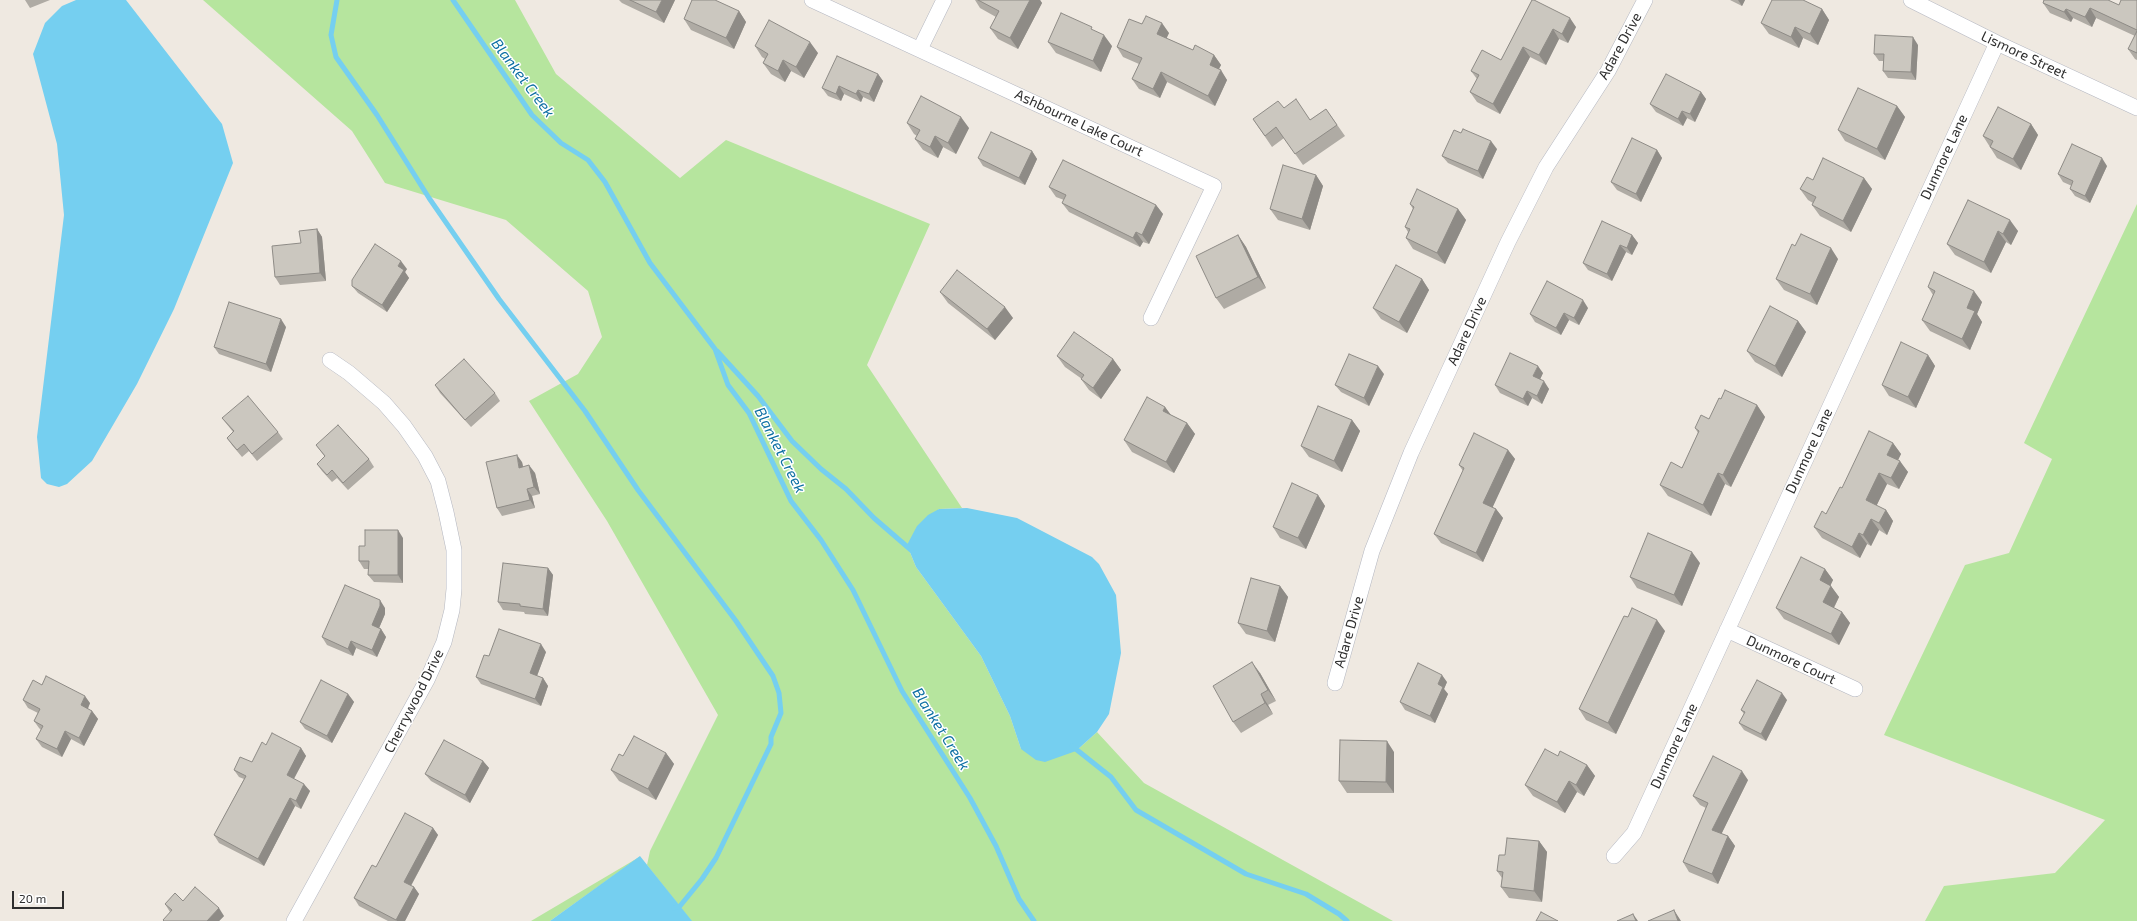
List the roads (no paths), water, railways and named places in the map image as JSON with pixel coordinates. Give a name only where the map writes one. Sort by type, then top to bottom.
[{"type":"street","name":"Ashbourne Lake Court","points":[[812,0],[1214,186],[1151,318]]},
{"type":"street","points":[[920,49],[944,0]]},
{"type":"street","name":"Adare Drive","points":[[1334,683],[1372,551],[1411,453],[1508,242],[1546,167],[1608,71],[1645,0]]},
{"type":"street","name":"Lismore Street","points":[[1911,0],[1997,43],[2137,108]]},
{"type":"street","name":"Dunmore Lane","points":[[1614,856],[1634,833],[1997,43]]},
{"type":"street","name":"Cherrywood Drive","points":[[294,921],[427,680],[444,642],[452,610],[454,589],[454,550],[446,512],[438,481],[425,456],[404,426],[384,403],[349,373],[330,360]]},
{"type":"street","name":"Dunmore Court","points":[[1726,630],[1855,689]]},
{"type":"water","points":[[76,0],[126,0],[222,124],[233,163],[174,309],[137,384],[92,461],[67,484],[59,487],[47,484],[41,478],[37,437],[64,215],[57,144],[33,54],[45,23],[62,6]]},
{"type":"water","points":[[967,508],[1017,518],[1092,557],[1099,564],[1116,595],[1121,653],[1109,714],[1097,732],[1076,751],[1045,762],[1036,760],[1021,749],[1010,716],[981,656],[916,567],[907,545],[917,526],[928,515],[939,509]]},
{"type":"water","points":[[640,856],[692,921],[550,921]]},
{"type":"waterway","points":[[337,0],[331,35],[336,57],[377,115],[429,198],[499,299],[585,411],[638,490],[736,621],[773,676],[779,693],[781,713],[771,737],[771,744],[716,858],[702,879],[680,906],[674,908]]},
{"type":"waterway","name":"Blanket Creek","points":[[453,0],[532,115],[561,143],[588,160],[605,182],[650,263],[715,349],[728,385],[749,413],[791,501],[821,540],[853,590],[902,691],[970,798],[996,846],[1019,899],[1034,921]]},
{"type":"waterway","points":[[717,351],[758,396],[792,441],[821,469],[846,489],[874,518],[911,550]]},
{"type":"waterway","points":[[1072,746],[1111,777],[1136,810],[1246,874],[1306,894],[1339,914],[1347,921]]}]
